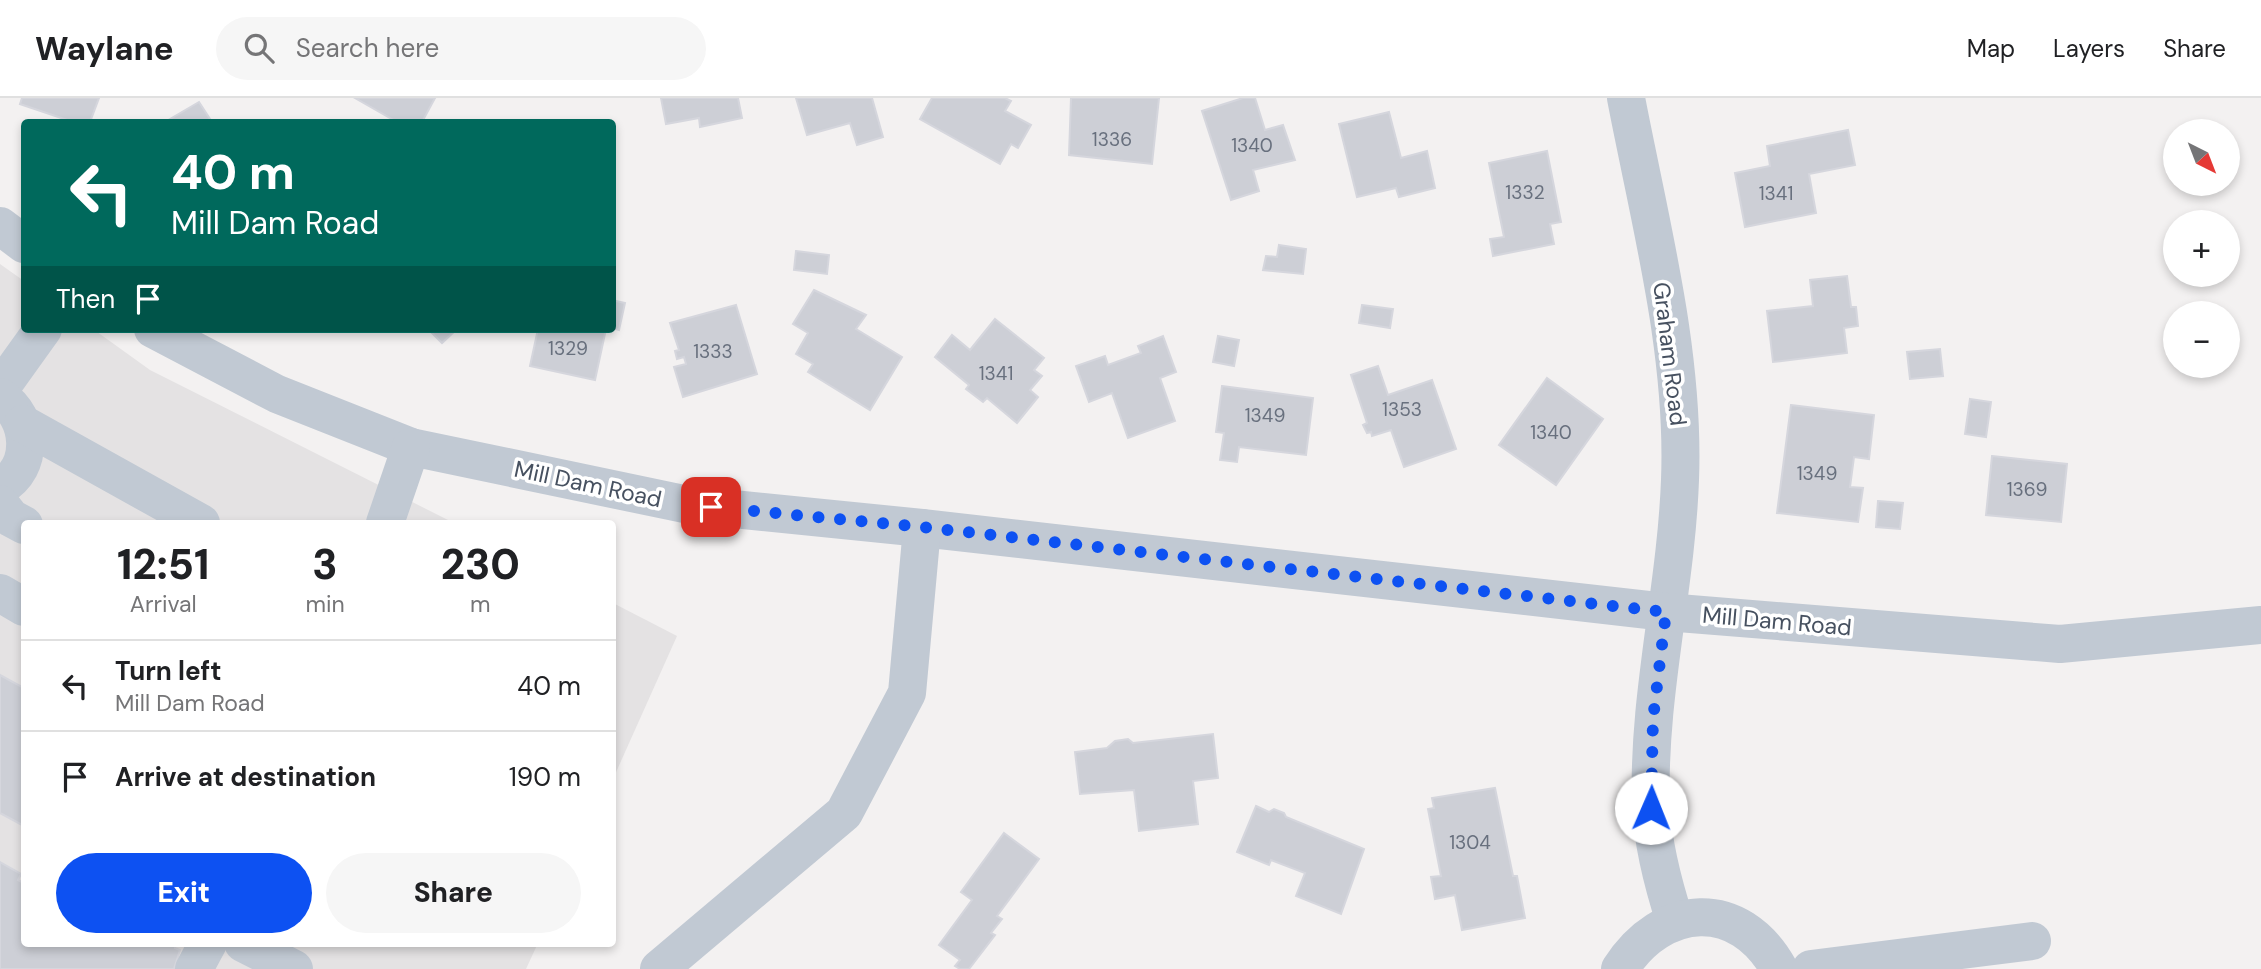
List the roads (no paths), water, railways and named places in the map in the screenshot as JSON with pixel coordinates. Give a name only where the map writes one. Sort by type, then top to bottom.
[{"type":"street","name":"Graham Road","points":[[1626,98],[1674,353],[1681,419],[1681,481],[1653,719],[1651,808],[1660,875],[1675,921]]},
{"type":"street","points":[[0,226],[21,242]]},
{"type":"street","points":[[0,389],[40,333]]},
{"type":"street","name":"Mill Dam Road","points":[[161,333],[276,394],[411,447],[684,504],[922,527],[1666,612],[2060,645],[2261,625]]},
{"type":"street","points":[[0,486],[16,472],[24,457],[26,441],[12,411]]},
{"type":"street","points":[[12,411],[196,520]]},
{"type":"street","points":[[386,520],[411,447]]},
{"type":"street","points":[[0,504],[11,518],[21,523]]},
{"type":"street","points":[[659,969],[844,813],[907,694],[922,527]]},
{"type":"street","points":[[0,593],[21,605]]},
{"type":"street","points":[[1620,969],[1633,948],[1652,932],[1675,921],[1696,917],[1717,919],[1738,926],[1756,938],[1779,969]]},
{"type":"street","points":[[1811,969],[2032,941]]},
{"type":"street","points":[[194,969],[206,947]]},
{"type":"street","points":[[251,947],[294,969]]}]
